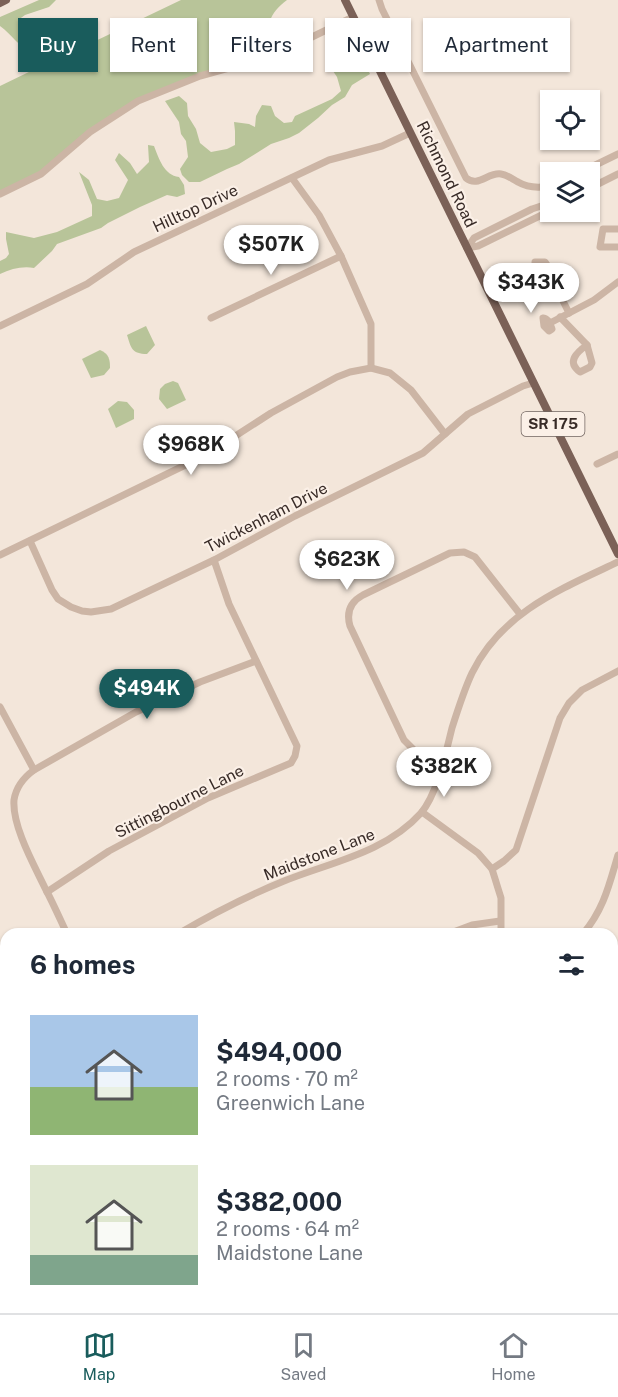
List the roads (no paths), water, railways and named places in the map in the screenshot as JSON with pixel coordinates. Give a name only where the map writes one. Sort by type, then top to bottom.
[{"type":"main road","points":[[0,3],[6,0]]},
{"type":"main road","name":"Richmond Road","points":[[345,0],[618,554]]},
{"type":"street","points":[[379,0],[466,178],[470,182],[475,182],[500,174],[526,186],[540,187]]},
{"type":"street","points":[[0,194],[41,174],[90,132],[138,101],[200,75],[273,56],[353,17]]},
{"type":"street","name":"Hilltop Drive","points":[[0,326],[87,284],[134,252],[329,160],[382,146],[410,133]]},
{"type":"street","points":[[600,163],[618,154]]},
{"type":"street","points":[[600,183],[618,174]]},
{"type":"street","points":[[292,178],[319,215],[341,256],[370,324],[371,368]]},
{"type":"street","points":[[467,248],[474,238],[540,206]]},
{"type":"street","points":[[467,248],[478,246],[540,216]]},
{"type":"street","points":[[618,229],[603,229],[600,247],[618,247]]},
{"type":"street","points":[[211,318],[341,256]]},
{"type":"street","points":[[552,279],[569,313]]},
{"type":"street","points":[[550,323],[594,300],[618,282]]},
{"type":"street","points":[[560,317],[587,345]]},
{"type":"street","points":[[0,555],[206,455],[271,413],[337,376],[371,368],[390,373],[411,390],[445,434]]},
{"type":"street","name":"Twickenham Drive","points":[[30,541],[58,599],[71,608],[82,611],[111,609],[214,560],[295,516],[423,453],[468,414],[523,386],[534,383]]},
{"type":"street","points":[[597,464],[618,454]]},
{"type":"street","points":[[442,762],[417,753],[402,736],[350,626],[348,614],[350,607],[357,598],[450,553],[464,552],[475,557],[520,614]]},
{"type":"street","name":"Sittingbourne Lane","points":[[47,892],[109,851],[208,798],[291,763],[295,756],[297,746],[229,604],[214,560]]},
{"type":"street","name":"Maidstone Lane","points":[[188,928],[251,895],[285,880],[366,852],[397,834],[422,812],[434,790],[460,702],[472,672],[488,647],[520,614],[552,594],[618,562]]},
{"type":"street","points":[[64,928],[27,851],[15,811],[17,789],[26,776],[136,712],[200,682],[256,661]]},
{"type":"street","points":[[492,869],[516,850],[550,744],[567,706],[582,690],[618,671]]},
{"type":"street","points":[[0,707],[3,718],[34,770]]},
{"type":"street","points":[[422,812],[478,853],[492,869],[501,898],[501,928]]},
{"type":"street","points":[[588,928],[604,902],[618,855]]},
{"type":"street","points":[[466,928],[500,921]]}]
